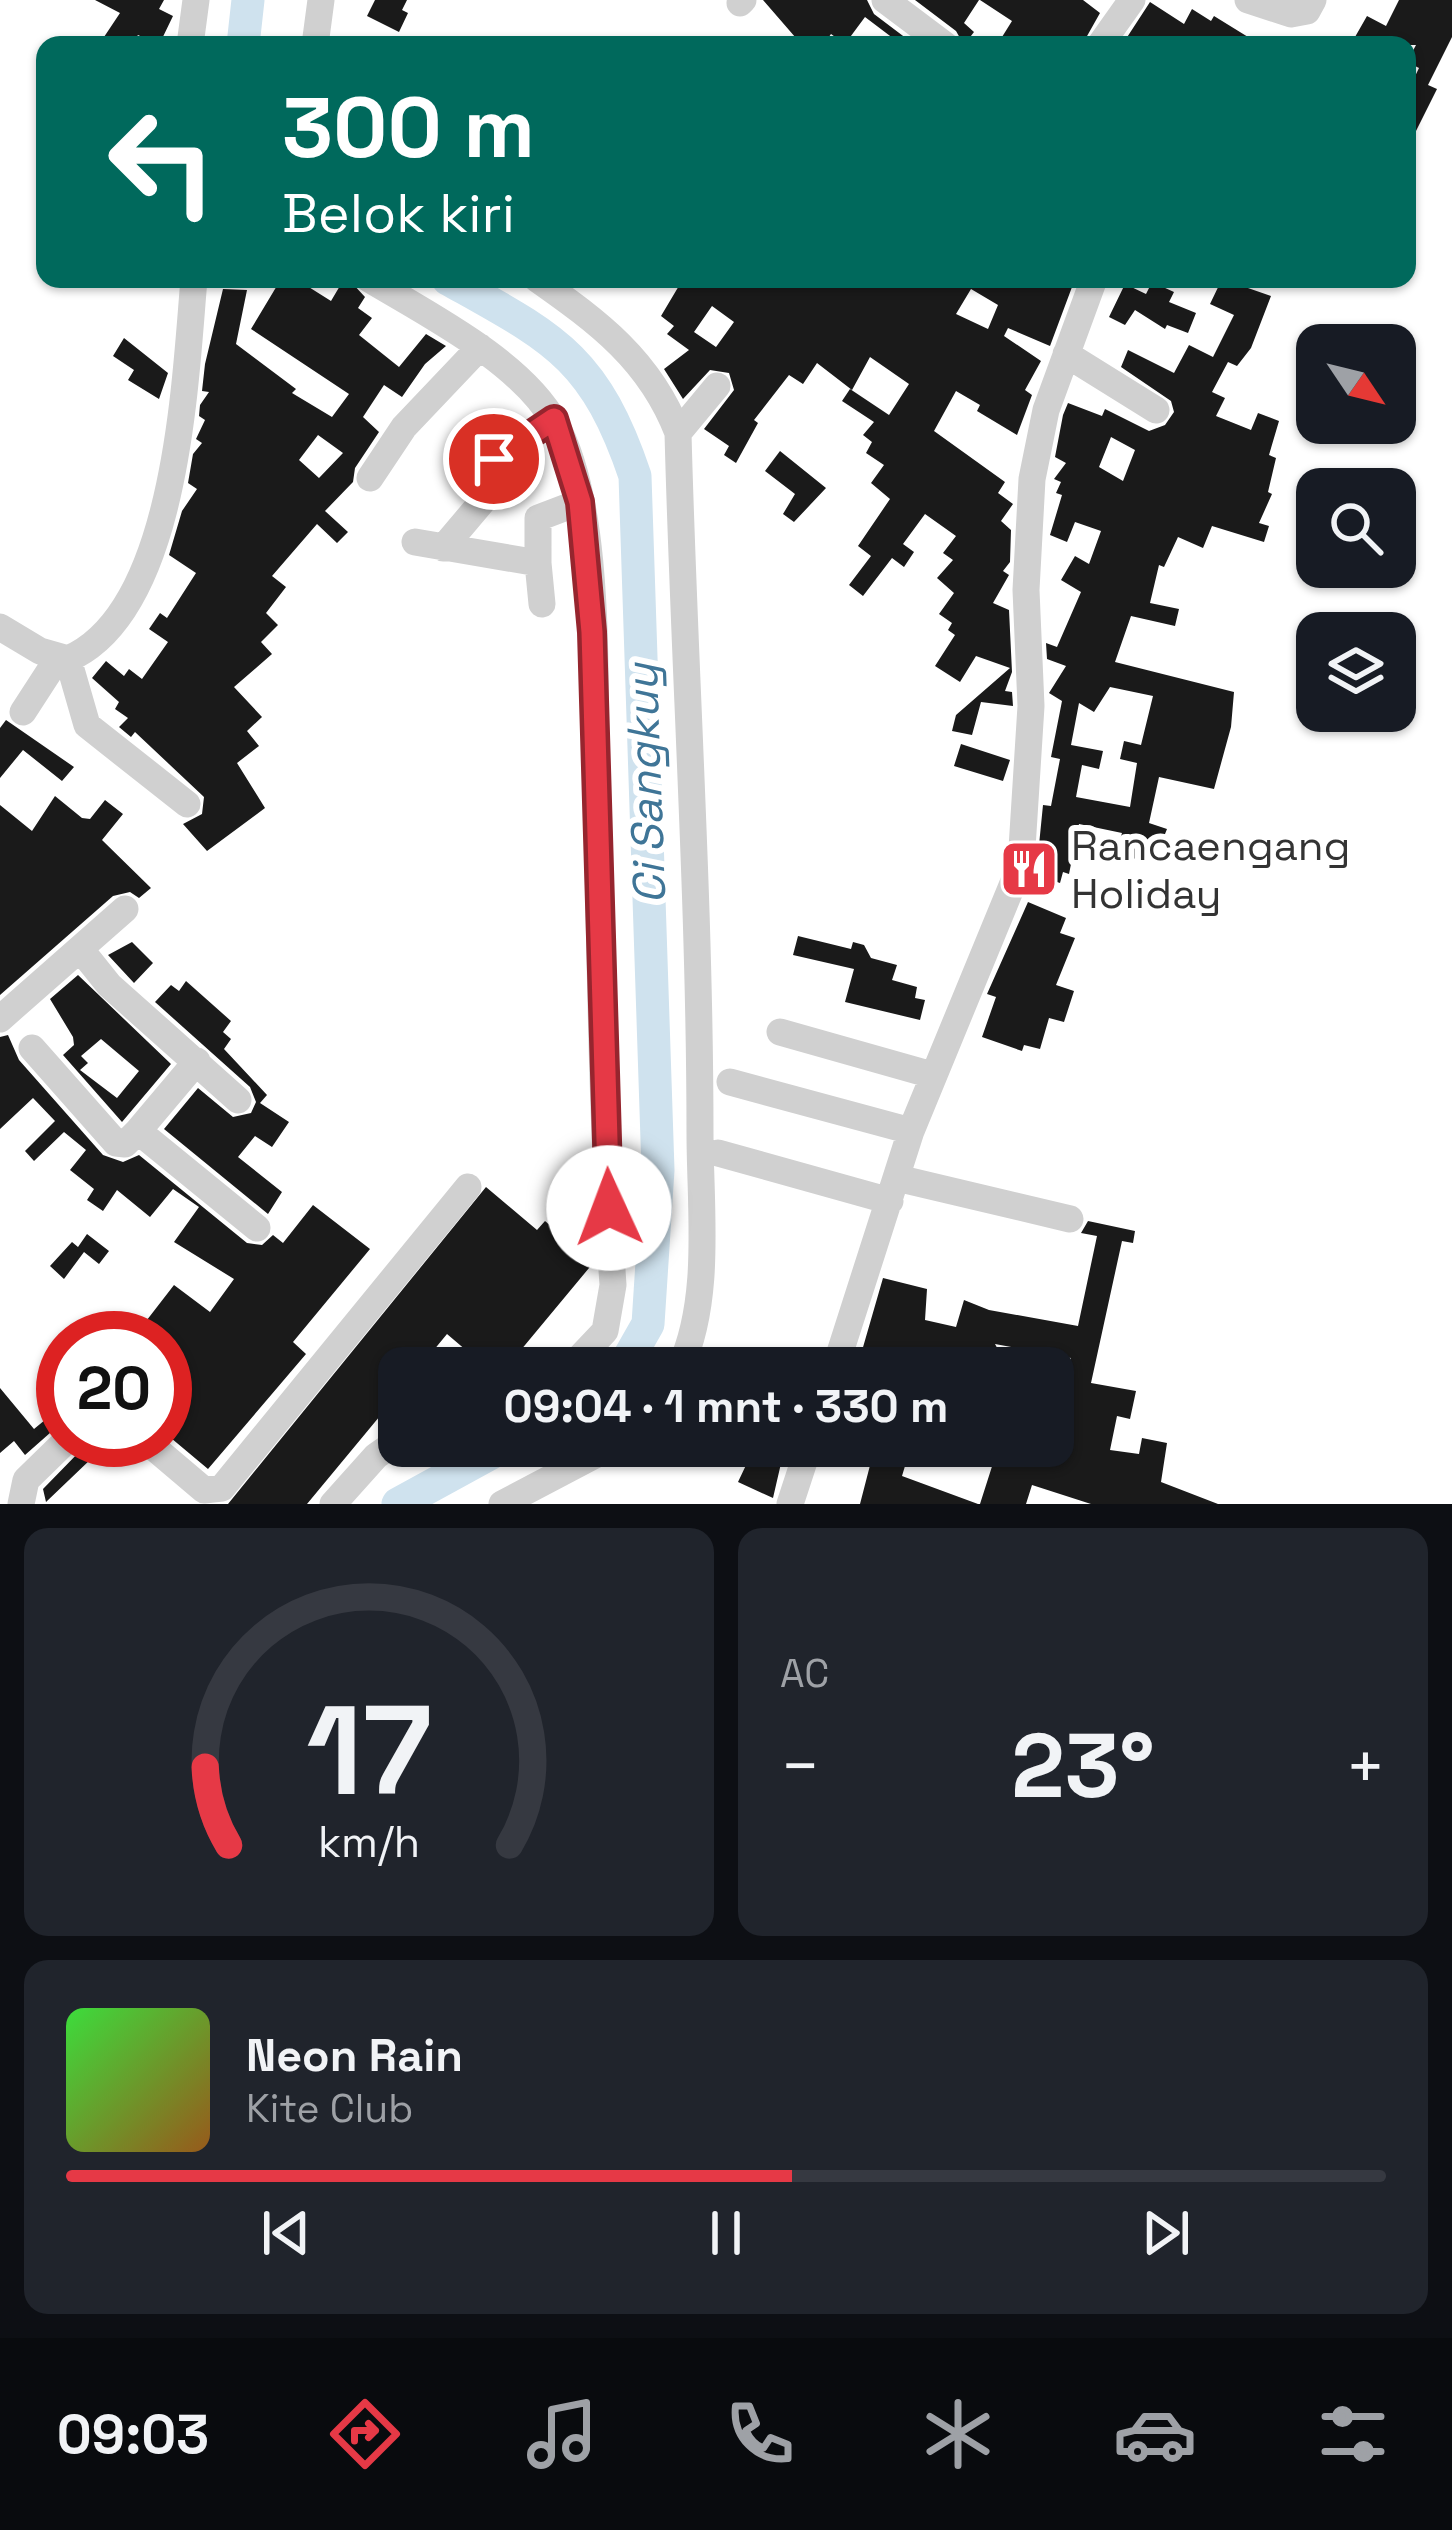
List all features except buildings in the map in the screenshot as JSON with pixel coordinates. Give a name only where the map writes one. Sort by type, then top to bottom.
[{"type":"street","points":[[191,36],[196,0]]},
{"type":"street","points":[[316,36],[321,0]]},
{"type":"street","points":[[885,0],[933,36]]},
{"type":"street","points":[[1106,36],[1132,0]]},
{"type":"street","points":[[1247,0],[1292,14],[1307,10],[1313,0]]},
{"type":"street","points":[[23,712],[63,658],[102,640],[116,625],[159,523],[184,391],[193,288]]},
{"type":"street","points":[[383,288],[480,347],[554,419],[580,502],[592,632],[612,1301],[593,1347]]},
{"type":"street","points":[[548,288],[620,340],[664,398],[678,433],[700,991],[700,1271],[687,1347]]},
{"type":"street","points":[[842,1347],[911,1131],[1021,864],[1031,706],[1026,590],[1032,479],[1039,433],[1091,288]]},
{"type":"street","points":[[370,478],[404,428],[480,347]]},
{"type":"street","points":[[1066,354],[1156,410]]},
{"type":"street","points":[[678,433],[717,386]]},
{"type":"street","points":[[538,563],[429,545],[492,490],[489,463],[554,419]]},
{"type":"street","points":[[542,604],[538,518],[580,502]]},
{"type":"street","points":[[0,627],[63,658],[86,725],[187,804]]},
{"type":"street","points":[[0,1018],[125,909]]},
{"type":"street","points":[[80,950],[109,985],[238,1100]]},
{"type":"street","points":[[780,1032],[932,1075]]},
{"type":"street","points":[[32,1048],[116,1143],[125,1144],[196,1061]]},
{"type":"street","points":[[730,1082],[911,1131]]},
{"type":"street","points":[[138,1131],[257,1228]]},
{"type":"street","points":[[718,1153],[893,1190],[1070,1219]]},
{"type":"street","points":[[171,1467],[200,1497],[222,1488],[468,1187]]},
{"type":"street","points":[[333,1504],[378,1455]]},
{"type":"street","points":[[21,1504],[26,1480],[39,1467]]},
{"type":"street","points":[[502,1504],[572,1467]]},
{"type":"street","points":[[790,1504],[802,1467]]},
{"type":"waterway","name":"Ci Sangkuy","points":[[244,36],[248,0]]},
{"type":"waterway","name":"Ci Sangkuy","points":[[464,288],[566,354],[603,402],[635,476],[658,1170],[648,1324],[635,1347]]},
{"type":"waterway","name":"Ci Sangkuy","points":[[398,1504],[466,1467]]},
{"type":"place","name":"Rancaengang Holiday","points":[[1029,869]]},
{"type":"route","points":[[494,459],[554,419],[571,459],[580,502],[592,632],[609,1208]]}]
